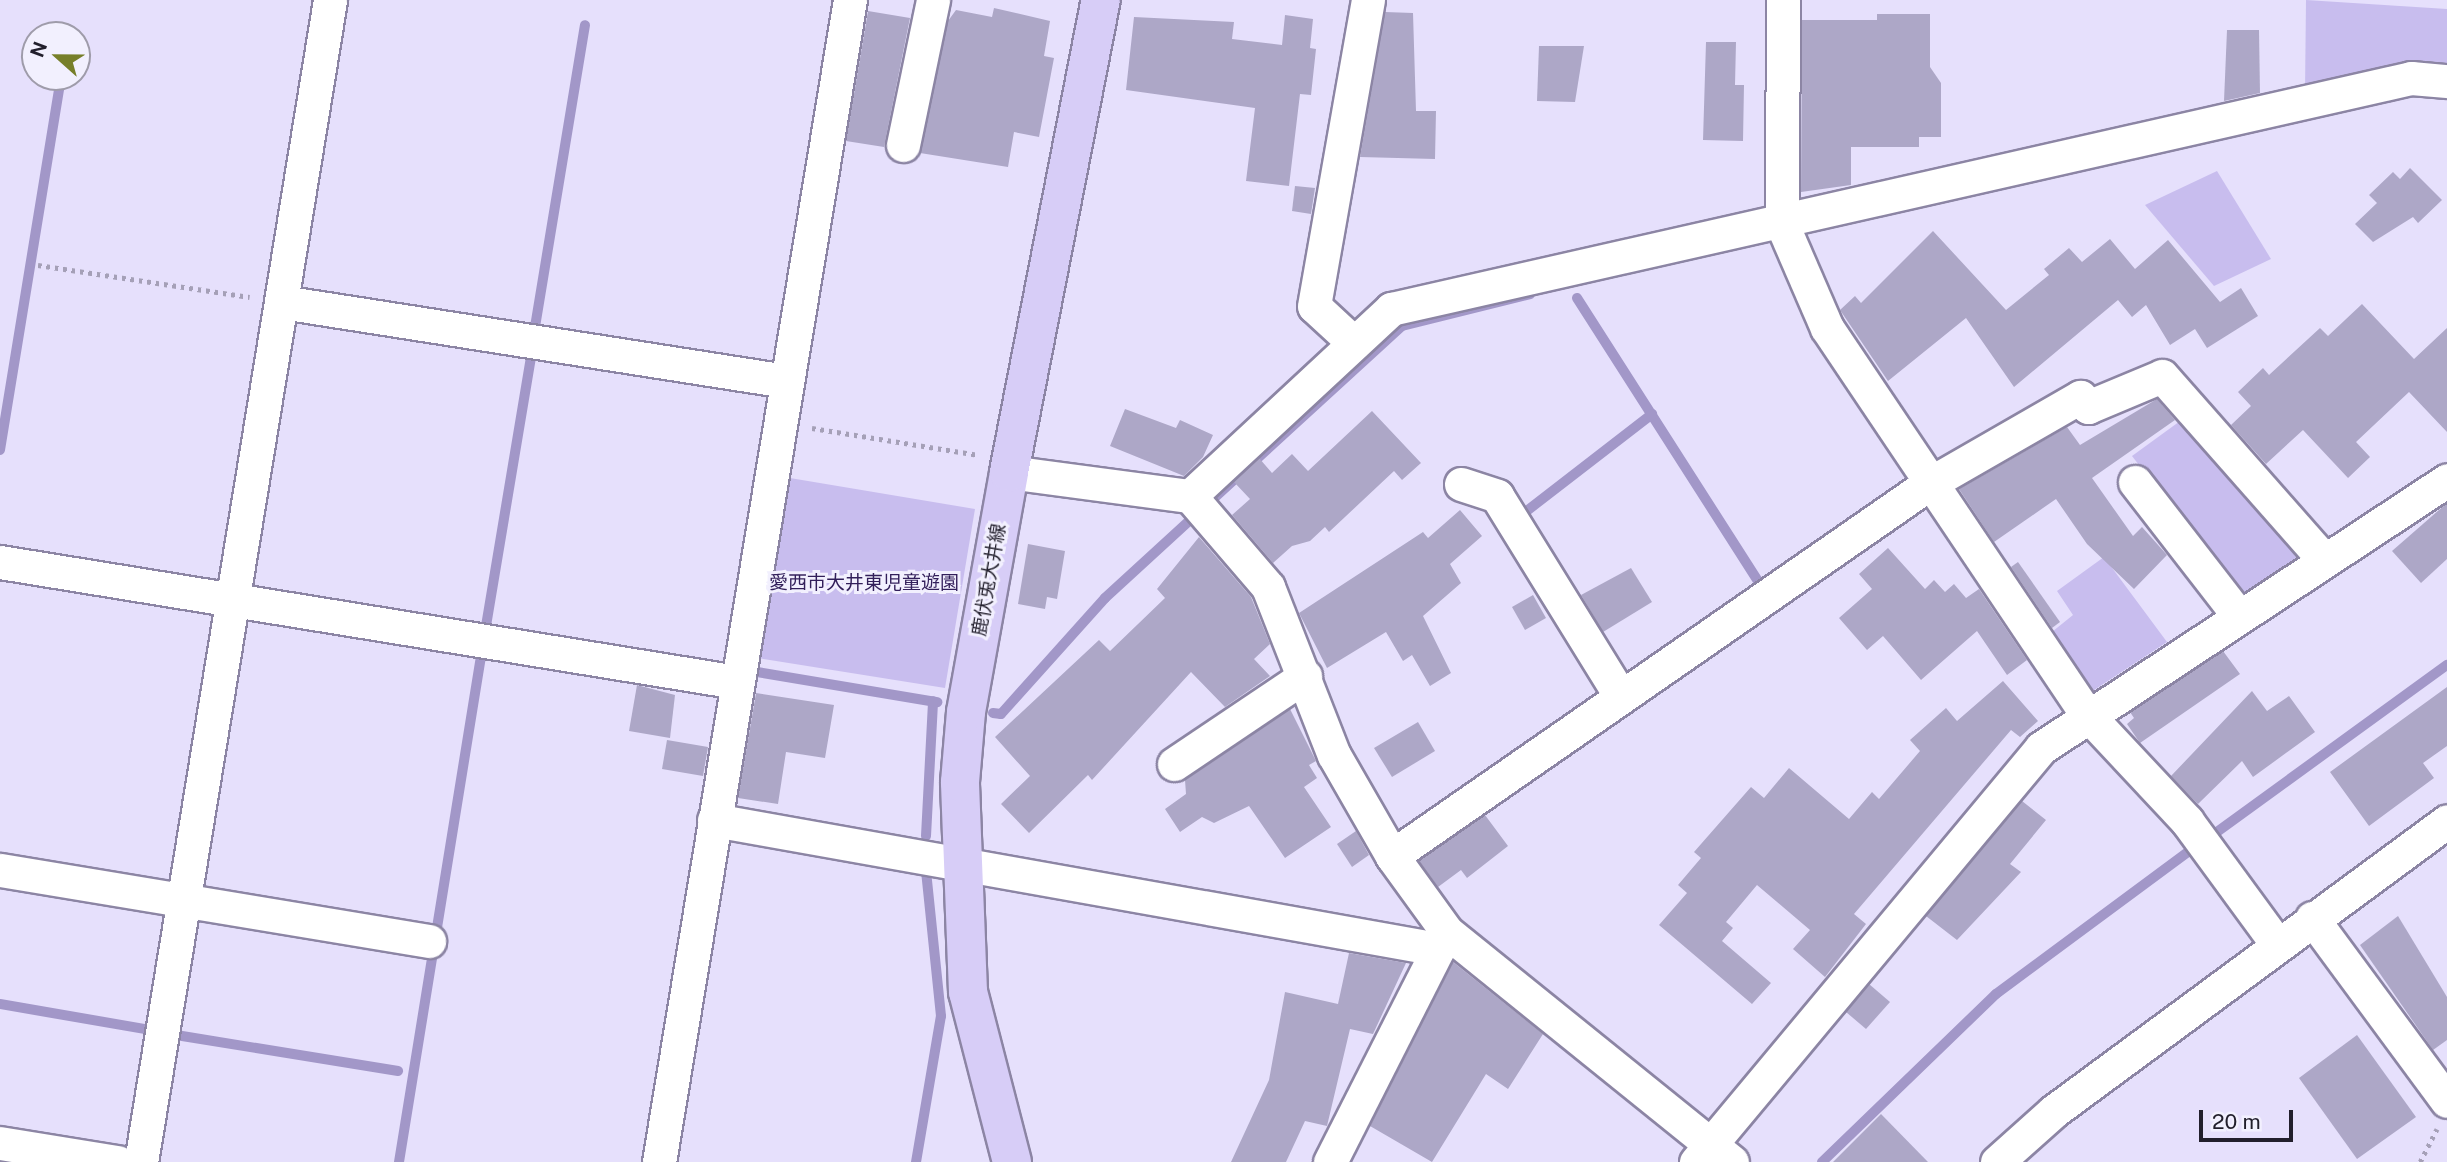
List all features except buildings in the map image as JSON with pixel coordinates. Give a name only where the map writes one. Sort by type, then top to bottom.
[{"type":"main road","name":"鹿伏兎大井線","points":[[1012,1162],[968,992],[960,860],[965,712],[1101,0]]},
{"type":"street","points":[[141,1162],[330,0]]},
{"type":"street","points":[[659,1162],[850,0]]},
{"type":"street","points":[[903,145],[933,0]]},
{"type":"street","points":[[1354,343],[1314,306],[1368,0]]},
{"type":"street","points":[[1783,0],[1785,227],[1827,328],[1927,485],[2086,713],[2187,821],[2277,944]]},
{"type":"street","points":[[1199,507],[1354,343],[1391,309],[1785,227],[2411,78],[2447,81]]},
{"type":"street","points":[[282,302],[786,381]]},
{"type":"street","points":[[1392,856],[1927,485],[2080,397],[2088,407],[2155,374],[2324,560]]},
{"type":"street","points":[[1009,472],[1199,507],[1268,587],[1334,755],[1443,941],[1714,1155],[1986,806],[2041,748],[2086,713],[2447,480]]},
{"type":"street","points":[[2135,482],[2238,615]]},
{"type":"street","points":[[1461,484],[1497,496],[1621,697]]},
{"type":"street","points":[[0,562],[737,682]]},
{"type":"street","points":[[1174,764],[1305,676]]},
{"type":"street","points":[[715,820],[1443,941]]},
{"type":"street","points":[[1997,1162],[2054,1111],[2447,821]]},
{"type":"street","points":[[0,870],[429,941]]},
{"type":"street","points":[[2312,919],[2444,1111]]},
{"type":"street","points":[[1330,1162],[1443,941]]},
{"type":"street","points":[[0,1143],[117,1162]]},
{"type":"path","points":[[38,265],[282,302]]},
{"type":"path","points":[[781,419],[988,456],[1009,472]]},
{"type":"path","points":[[2420,1162],[2444,1111]]},
{"type":"green space","points":[[2306,0],[2447,9],[2447,76],[2305,91]]},
{"type":"green space","points":[[2217,171],[2271,259],[2214,286],[2145,205]]},
{"type":"green space","points":[[2187,416],[2300,558],[2245,593],[2234,588],[2132,456]]},
{"type":"green space","name":"愛西市大井東児童遊園","points":[[778,476],[975,509],[945,688],[751,657]]},
{"type":"green space","points":[[2104,557],[2167,642],[2085,696],[2042,640],[2073,615],[2057,591]]},
{"type":"waterway","points":[[534,333],[585,25]]},
{"type":"waterway","points":[[0,450],[59,91]]},
{"type":"waterway","points":[[993,713],[1001,714],[1105,598],[1402,326],[1530,294]]},
{"type":"waterway","points":[[1577,298],[1762,587]]},
{"type":"waterway","points":[[485,632],[531,356]]},
{"type":"waterway","points":[[1524,513],[1652,414]]},
{"type":"waterway","points":[[399,1162],[481,656]]},
{"type":"waterway","points":[[2210,837],[2447,665]]},
{"type":"waterway","points":[[751,671],[937,702]]},
{"type":"waterway","points":[[926,836],[933,701]]},
{"type":"waterway","points":[[1822,1162],[1996,994],[2193,848]]},
{"type":"waterway","points":[[916,1162],[941,1016],[926,872]]},
{"type":"waterway","points":[[0,1004],[150,1030]]},
{"type":"waterway","points":[[176,1035],[398,1071]]}]
